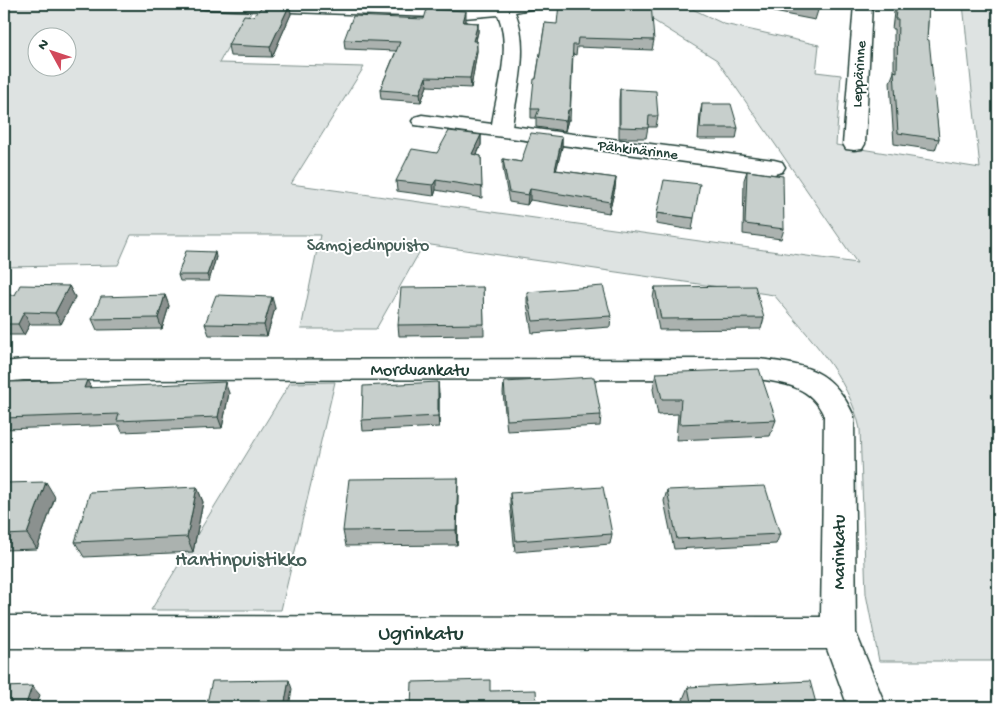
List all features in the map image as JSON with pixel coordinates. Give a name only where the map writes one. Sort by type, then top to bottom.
[{"type":"street","points":[[206,4],[377,7],[464,13],[505,9],[529,4]]},
{"type":"street","name":"Leppärinne","points":[[854,144],[863,4]]},
{"type":"street","points":[[501,132],[514,33],[505,9]]},
{"type":"street","name":"Pähkinärinne","points":[[422,122],[774,167]]},
{"type":"street","name":"Mordvankatu","points":[[4,372],[23,370],[758,369],[793,374],[813,381],[829,394]]},
{"type":"street","name":"Marinkatu","points":[[829,394],[839,416],[838,633],[867,707]]},
{"type":"street","name":"Ugrinkatu","points":[[4,632],[838,633]]},
{"type":"green space","name":"Samojedinpuisto","points":[[4,4],[262,4],[243,19],[219,63],[364,67],[291,184],[857,263],[717,60],[627,4],[682,4],[724,24],[819,45],[816,72],[841,75],[836,145],[980,168],[963,4],[998,4],[998,661],[879,661],[866,594],[860,429],[847,391],[837,374],[813,341],[774,295],[424,244],[376,329],[301,329],[320,235],[131,235],[118,265],[4,267]]},
{"type":"green space","name":"Hantinpuistikko","points":[[335,382],[281,610],[151,610],[290,383]]},
{"type":"building","points":[[264,4],[290,4],[270,47],[228,45],[244,15],[254,16]]},
{"type":"building","points":[[559,4],[626,4],[633,8],[636,4],[651,4],[654,40],[578,38],[577,45],[573,45],[570,110],[568,110],[566,121],[536,117],[539,109],[531,109],[534,79],[536,79],[545,23],[557,24]]},
{"type":"building","points":[[784,4],[820,4],[818,10]]},
{"type":"building","points":[[897,4],[929,4],[927,40],[929,40],[939,139],[898,133],[894,71],[897,72],[898,19],[895,19]]},
{"type":"building","points":[[427,9],[466,11],[463,22],[478,23],[473,41],[477,41],[470,78],[426,77],[420,93],[380,90],[400,42],[344,40],[353,16],[424,19]]},
{"type":"building","points":[[620,89],[656,91],[658,116],[649,116],[648,128],[620,127]]},
{"type":"building","points":[[702,104],[731,104],[738,128],[700,128]]},
{"type":"building","points":[[449,131],[481,135],[472,154],[481,156],[482,187],[436,180],[433,185],[396,181],[412,149],[437,153]]},
{"type":"building","points":[[531,133],[562,137],[555,170],[616,178],[610,202],[530,189],[528,195],[509,192],[503,159],[521,162]]},
{"type":"building","points":[[747,171],[783,176],[784,229],[745,224]]},
{"type":"building","points":[[664,180],[700,184],[694,218],[657,213]]},
{"type":"building","points":[[186,251],[215,252],[207,275],[178,275]]},
{"type":"building","points":[[20,285],[69,286],[55,313],[24,312],[18,324],[4,324],[4,295],[15,295]]},
{"type":"building","points":[[603,286],[611,316],[533,321],[527,292]]},
{"type":"building","points":[[755,286],[764,318],[661,319],[655,287]]},
{"type":"building","points":[[483,287],[484,324],[398,325],[401,288]]},
{"type":"building","points":[[165,295],[158,318],[92,319],[101,297]]},
{"type":"building","points":[[216,295],[272,297],[264,325],[205,324]]},
{"type":"building","points":[[759,369],[776,420],[679,424],[681,399],[662,399],[656,373]]},
{"type":"building","points":[[594,377],[601,415],[507,420],[504,382]]},
{"type":"building","points":[[87,380],[84,388],[225,382],[218,417],[117,421],[119,414],[4,418],[4,397],[10,382]]},
{"type":"building","points":[[438,382],[438,416],[362,420],[363,386]]},
{"type":"building","points":[[458,478],[456,530],[343,531],[349,479]]},
{"type":"building","points":[[46,482],[27,534],[4,535],[4,483]]},
{"type":"building","points":[[765,486],[780,534],[677,539],[667,490]]},
{"type":"building","points":[[197,487],[187,537],[75,542],[90,492]]},
{"type":"building","points":[[603,487],[612,534],[516,541],[510,493]]},
{"type":"building","points":[[289,680],[284,707],[206,707],[212,681]]},
{"type":"building","points":[[490,680],[490,691],[536,690],[537,707],[411,707],[412,682]]},
{"type":"building","points":[[810,681],[817,707],[692,707],[688,687]]},
{"type":"building","points":[[32,686],[25,707],[4,707],[4,687]]}]
